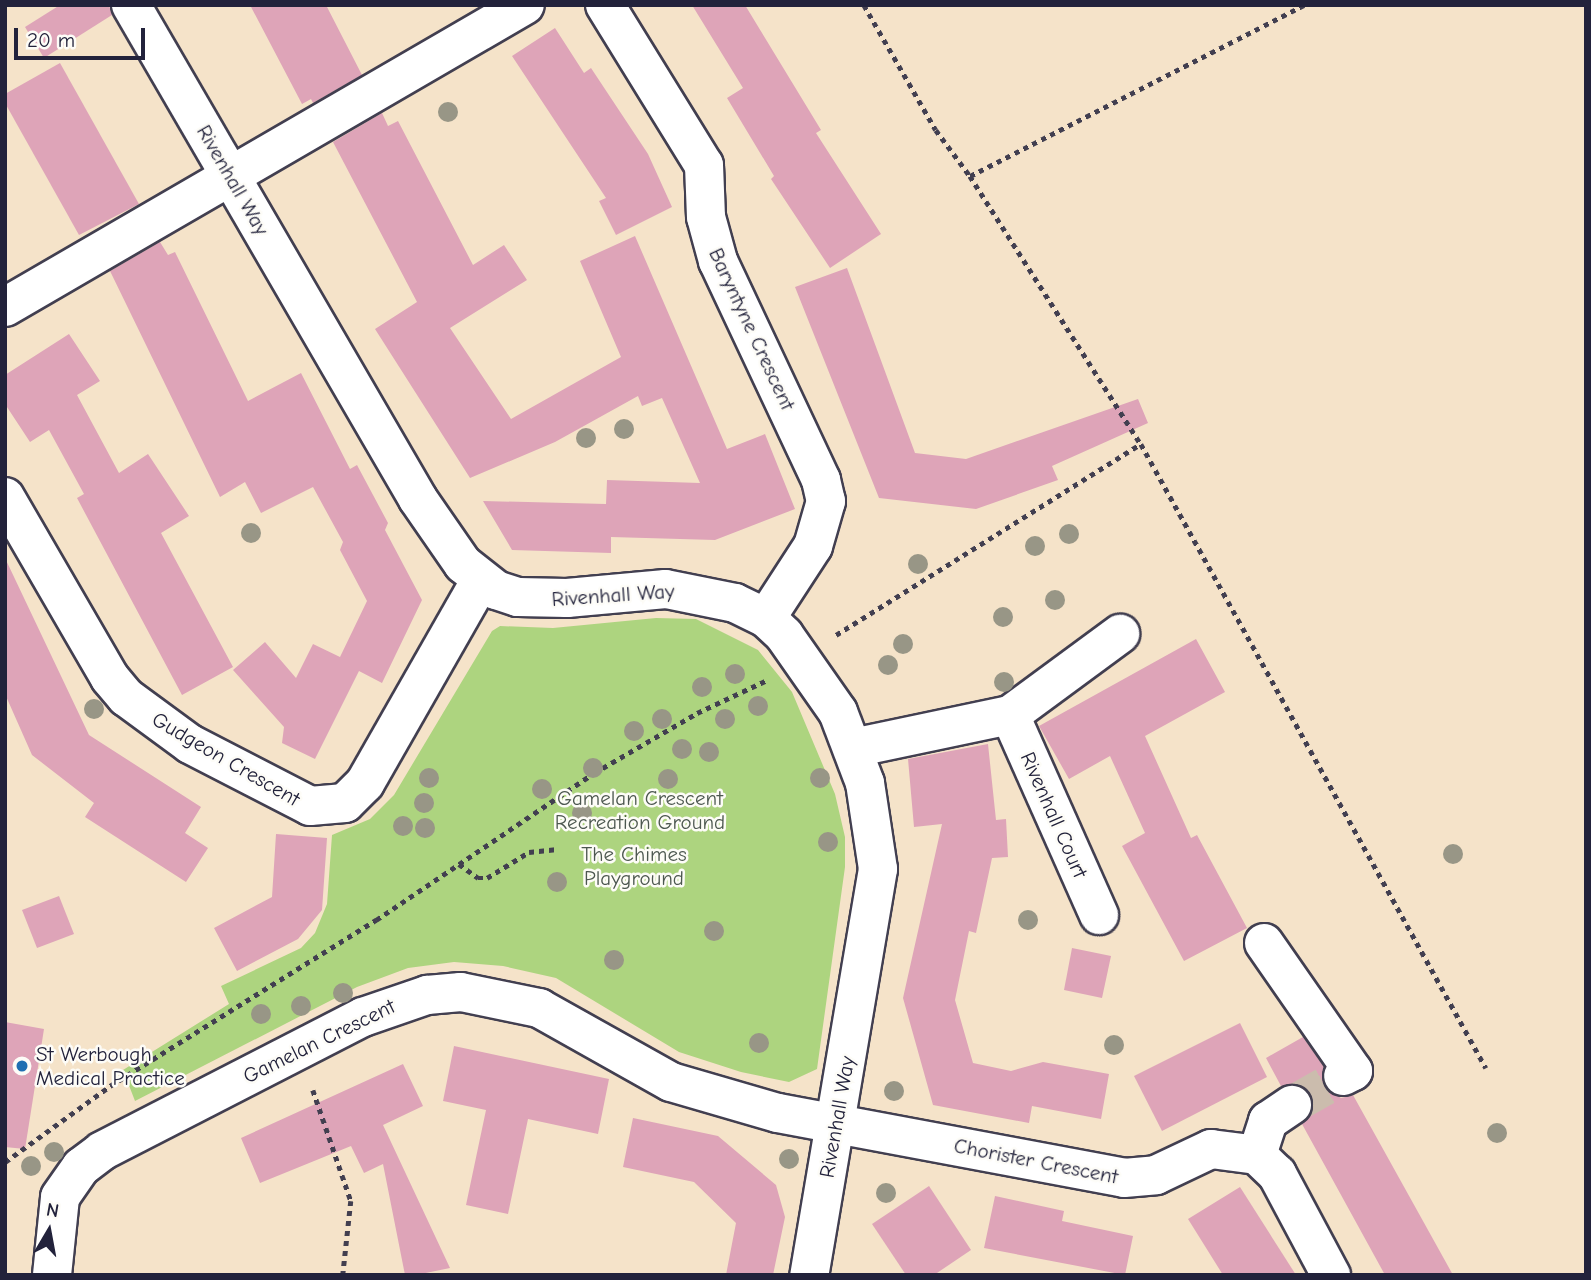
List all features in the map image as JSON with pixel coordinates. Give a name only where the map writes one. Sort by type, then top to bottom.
[{"type":"street","name":"Rivenhall Way","points":[[131,5],[418,499],[446,543],[480,580],[496,590],[537,600],[689,590],[735,603],[766,618],[803,657],[838,712],[853,748],[875,824],[878,869],[809,1275]]},
{"type":"street","points":[[5,307],[232,178],[525,5]]},
{"type":"street","name":"Baryntyne Crescent","points":[[605,5],[705,165],[706,217],[718,261],[821,480],[826,501],[813,546],[766,618]]},
{"type":"street","name":"Gudgeon Crescent","points":[[5,497],[103,667],[126,697],[190,744],[310,806],[345,803],[365,783],[480,580]]},
{"type":"street","points":[[853,748],[1010,715],[1120,634]]},
{"type":"street","name":"Rivenhall Court","points":[[1010,715],[1099,915]]},
{"type":"street","points":[[1264,943],[1353,1071],[1343,1076]]},
{"type":"street","name":"Gamelan Crescent","points":[[52,1275],[60,1197],[81,1167],[102,1151],[398,1002],[428,995],[490,995],[564,1018],[671,1082],[733,1102],[835,1123]]},
{"type":"street","points":[[1292,1105],[1268,1121],[1257,1155],[1277,1174],[1331,1275]]},
{"type":"street","name":"Chorister Crescent","points":[[835,1123],[1124,1178],[1156,1175],[1211,1149],[1257,1155]]},
{"type":"path","points":[[864,5],[936,130],[971,176],[1141,444],[1486,1068]]},
{"type":"path","points":[[971,176],[1304,5]]},
{"type":"path","points":[[5,1162],[110,1086],[160,1059],[594,773],[697,713],[757,687],[1141,444]]},
{"type":"path","points":[[459,864],[478,878],[487,878],[529,852],[558,849]]},
{"type":"path","points":[[298,1050],[351,1201],[343,1275]]},
{"type":"green space","name":"Gamelan Crescent Recreation Ground","points":[[656,618],[696,619],[758,650],[792,692],[835,794],[845,837],[845,867],[817,1069],[789,1082],[741,1072],[679,1052],[556,978],[503,966],[454,962],[408,968],[357,987],[135,1101],[123,1070],[229,1004],[221,986],[301,948],[315,933],[327,904],[332,835],[370,819],[394,795],[492,631],[500,626],[553,628]]},
{"type":"building","points":[[60,5],[109,5],[112,15],[44,58],[25,27]]},
{"type":"building","points":[[250,5],[326,5],[362,75],[313,103],[311,99],[302,104]]},
{"type":"building","points":[[692,5],[745,5],[821,130],[816,133],[881,234],[830,268],[771,179],[774,176],[727,98],[743,88]]},
{"type":"building","points":[[555,28],[584,73],[591,68],[648,154],[672,207],[616,235],[599,201],[606,198],[512,56]]},
{"type":"building","points":[[60,63],[139,204],[79,235],[5,103],[5,94]]},
{"type":"building","points":[[382,113],[388,126],[398,121],[473,265],[504,245],[527,280],[450,328],[511,419],[621,357],[580,261],[635,236],[727,449],[765,434],[795,509],[715,540],[611,537],[611,553],[512,550],[483,501],[606,504],[607,480],[700,483],[662,398],[642,406],[638,396],[555,442],[470,478],[375,329],[417,302],[333,142]]},
{"type":"building","points":[[160,242],[168,255],[175,252],[248,401],[301,373],[350,469],[357,465],[388,523],[385,530],[422,600],[382,683],[359,671],[315,759],[282,743],[284,727],[233,670],[265,642],[296,678],[313,644],[340,657],[367,601],[340,550],[343,542],[313,487],[261,513],[245,482],[220,497],[110,271]]},
{"type":"building","points":[[847,268],[915,453],[966,459],[1138,399],[1148,423],[1052,466],[1058,480],[976,509],[879,498],[795,287]]},
{"type":"building","points":[[69,334],[100,381],[77,395],[119,473],[148,454],[189,516],[161,533],[233,667],[182,695],[77,498],[84,494],[49,430],[30,442],[5,404],[5,375]]},
{"type":"building","points":[[5,558],[89,735],[201,807],[185,833],[208,848],[186,882],[85,817],[94,803],[32,755],[5,694]]},
{"type":"building","points":[[1196,639],[1225,692],[1145,736],[1191,838],[1197,835],[1247,928],[1184,961],[1122,846],[1145,833],[1110,756],[1069,779],[1039,726]]},
{"type":"building","points":[[988,744],[996,820],[1006,819],[1008,857],[992,858],[976,933],[969,931],[955,1000],[973,1063],[1011,1071],[1043,1062],[1109,1074],[1101,1119],[1032,1106],[1029,1123],[933,1105],[903,998],[942,824],[914,827],[908,759]]},
{"type":"building","points":[[276,834],[327,838],[322,910],[298,939],[237,971],[214,928],[272,897]]},
{"type":"building","points":[[59,896],[74,934],[37,948],[22,910]]},
{"type":"building","points":[[1072,948],[1111,956],[1102,998],[1064,990]]},
{"type":"building","name":"St Werbough Medical Practice","points":[[5,1022],[44,1029],[25,1149],[5,1147]]},
{"type":"building","points":[[1240,1023],[1267,1077],[1162,1131],[1134,1076]]},
{"type":"building","points":[[1303,1037],[1324,1067],[1324,1086],[1341,1098],[1353,1095],[1453,1275],[1385,1275],[1302,1124],[1312,1114],[1311,1093],[1301,1085],[1281,1086],[1266,1058]]},
{"type":"building","points":[[454,1046],[609,1079],[598,1134],[528,1119],[508,1214],[466,1205],[486,1110],[443,1101]]},
{"type":"building","points":[[403,1064],[423,1106],[383,1125],[450,1268],[416,1275],[405,1275],[383,1164],[364,1173],[351,1146],[260,1183],[241,1138]]},
{"type":"building","points":[[633,1118],[718,1136],[776,1185],[785,1217],[773,1275],[726,1275],[736,1223],[694,1182],[623,1167]]},
{"type":"building","points":[[929,1186],[971,1250],[934,1275],[906,1275],[872,1224]]},
{"type":"building","points":[[1240,1187],[1296,1275],[1223,1275],[1188,1219]]},
{"type":"building","points":[[995,1196],[1064,1211],[1062,1221],[1133,1236],[1125,1275],[984,1248]]},
{"type":"tunnel","points":[[1292,1105],[1343,1076]]},
{"type":"place","name":"St Werbough Medical Practice","points":[[22,1066]]},
{"type":"park label","name":"The Chimes Playground","points":[[634,866]]}]
